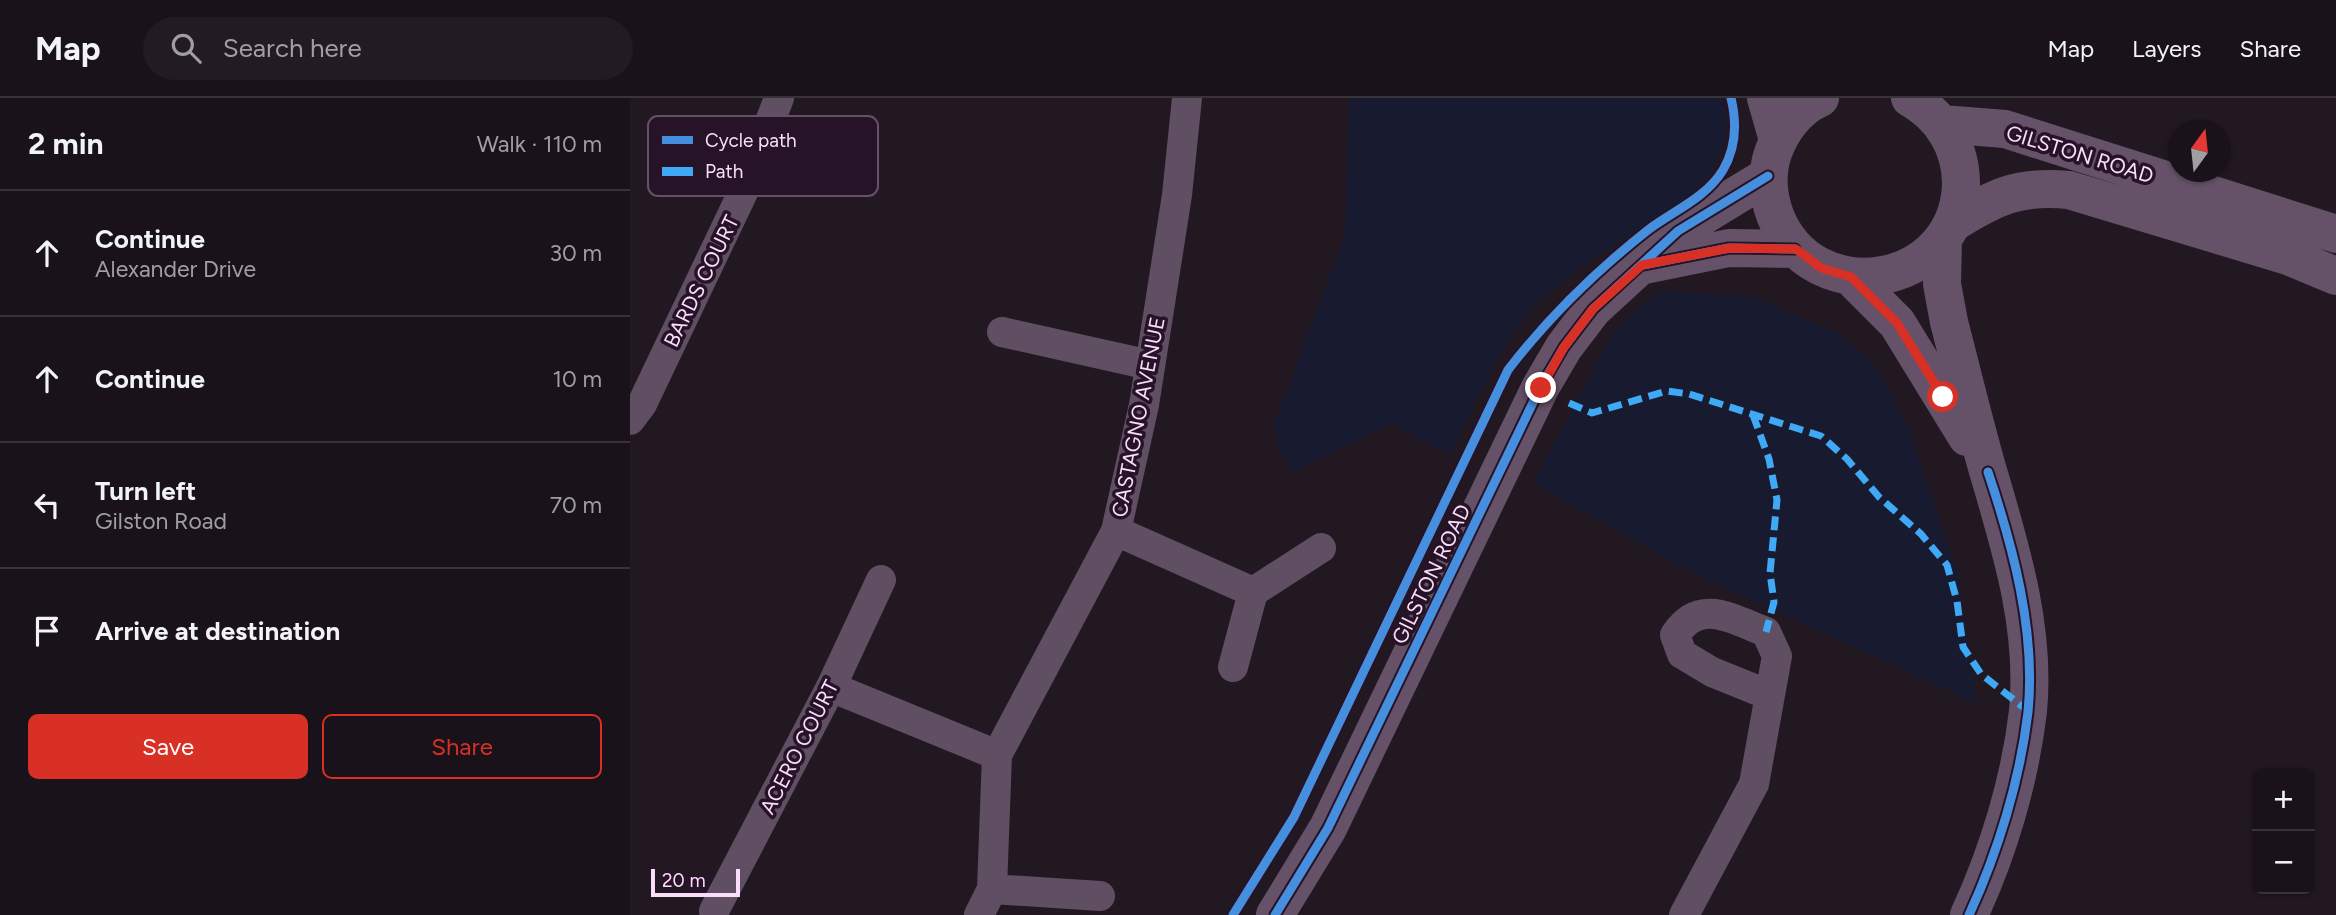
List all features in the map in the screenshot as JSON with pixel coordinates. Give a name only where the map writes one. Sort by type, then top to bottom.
[{"type":"main road","points":[[1766,98],[1778,140]]},
{"type":"main road","points":[[1820,98],[1793,118],[1778,140],[1768,176],[1770,203],[1780,227],[1796,249],[1821,268],[1851,277],[1897,323],[1988,472]]},
{"type":"main road","points":[[1910,98],[1942,124],[1955,147],[1961,172],[1960,198],[1948,231],[1942,284],[1949,322],[1988,472],[2010,541],[2022,601],[2028,659],[2028,711],[2012,792],[1984,881],[1969,915]]},
{"type":"main road","name":"GILSTON ROAD","points":[[1942,124],[2005,129],[2336,234]]},
{"type":"main road","name":"GILSTON ROAD","points":[[1275,915],[1328,828],[1541,388],[1564,347],[1593,309],[1678,231],[1768,176]]},
{"type":"main road","name":"GILSTON ROAD","points":[[1851,277],[1877,278],[1903,271],[1925,257],[1948,231],[1992,199],[2039,187],[2069,190],[2275,252],[2336,276]]},
{"type":"main road","points":[[1642,265],[1730,248],[1796,249]]},
{"type":"street","name":"BARDS COURT","points":[[772,116],[779,98]]},
{"type":"street","name":"CASTAGNO AVENUE","points":[[986,902],[997,755],[1116,531],[1150,365],[1177,195],[1187,98]]},
{"type":"street","name":"BARDS COURT","points":[[630,420],[642,404],[741,196]]},
{"type":"street","points":[[1002,332],[1150,365]]},
{"type":"street","points":[[1116,531],[1252,592]]},
{"type":"street","points":[[1233,667],[1252,592],[1321,548]]},
{"type":"street","name":"ACERO COURT","points":[[714,911],[831,687],[881,580]]},
{"type":"street","points":[[831,687],[997,755]]},
{"type":"street","points":[[1684,915],[1754,784],[1769,695]]},
{"type":"street","points":[[986,902],[1100,896]]},
{"type":"shaded area","points":[[1349,98],[1722,98],[1727,123],[1722,149],[1710,173],[1693,193],[1577,271],[1549,293],[1523,320],[1498,357],[1449,456],[1393,423],[1295,471],[1279,451],[1274,425],[1345,235]]},
{"type":"shaded area","points":[[1659,290],[1754,297],[1839,334],[1877,367],[1909,430],[1956,567],[1978,704],[1687,570],[1533,483],[1614,332]]},
{"type":"marked path","points":[[1569,403],[1592,413],[1667,391],[1689,394],[1821,436],[1847,459],[1879,497],[1921,534],[1947,565],[1957,601],[1963,647],[1981,674],[2028,711]]},
{"type":"marked path","points":[[1753,415],[1769,459],[1777,500],[1770,573],[1774,602],[1766,632]]},
{"type":"cycle path","points":[[1233,915],[1294,817],[1508,370],[1539,332],[1591,279],[1648,230],[1708,189],[1716,180],[1727,162],[1733,144],[1735,126],[1731,98]]},
{"type":"cycle path","points":[[1275,915],[1328,828],[1540,388],[1564,347],[1593,309],[1678,231],[1768,176]]},
{"type":"cycle path","points":[[1643,265],[1729,248],[1795,249]]},
{"type":"cycle path","points":[[1969,915],[1998,841],[2013,790],[2024,738],[2030,682],[2029,651],[2020,590],[2006,530],[1988,472]]},
{"type":"route","points":[[1541,388],[1564,347],[1593,309],[1642,265],[1691,253],[1730,248],[1796,249],[1821,268],[1851,277],[1897,323],[1943,397]]}]
